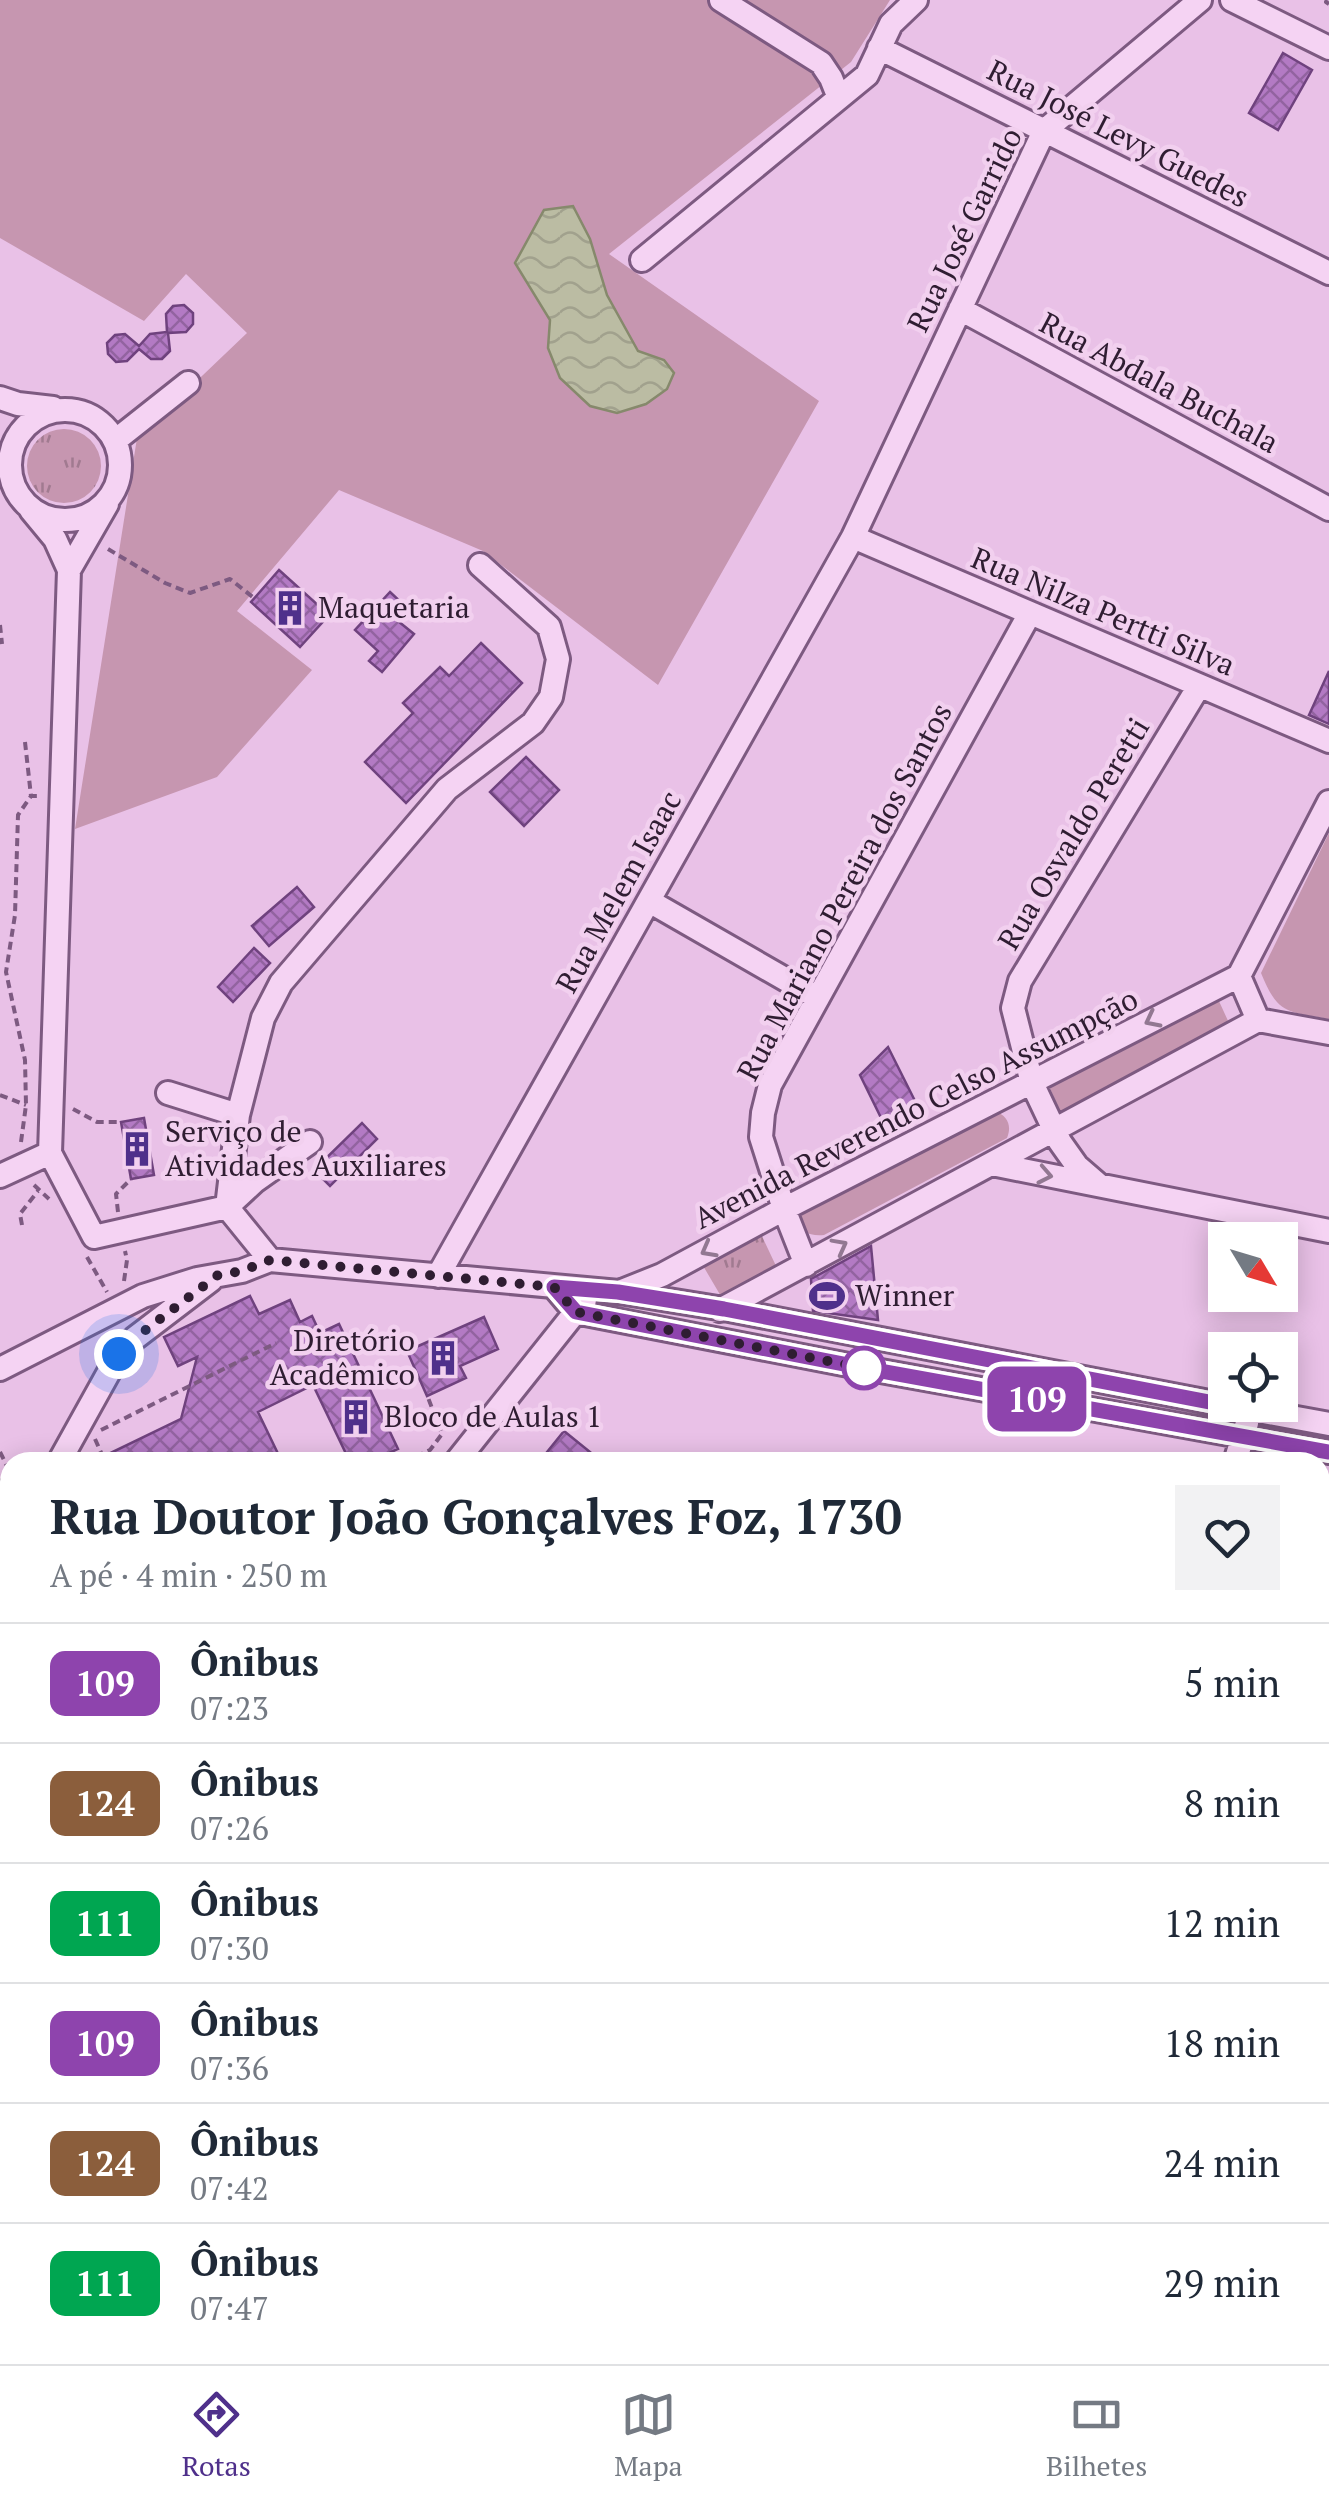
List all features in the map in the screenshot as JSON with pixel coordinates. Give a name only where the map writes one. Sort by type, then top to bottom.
[{"type":"street","points":[[721,0],[821,63],[839,98]]},
{"type":"street","points":[[642,260],[867,75],[891,24],[916,0]]},
{"type":"street","name":"Rua José Garrido","points":[[853,537],[1044,131],[1200,0]]},
{"type":"street","points":[[1232,0],[1329,48]]},
{"type":"street","name":"Rua José Levy Guedes","points":[[879,48],[1329,273]]},
{"type":"street","name":"Rua Abdala Buchala","points":[[960,309],[1329,509]]},
{"type":"street","points":[[116,440],[188,382]]},
{"type":"street","points":[[0,398],[18,404],[84,411],[104,424],[116,440],[122,470],[90,538],[69,570]]},
{"type":"street","points":[[9,472],[14,442],[29,422],[57,409]]},
{"type":"street","points":[[0,429],[16,494],[56,539],[69,570],[50,1153],[94,1237],[227,1207],[255,1181],[310,1142]]},
{"type":"street","points":[[31,510],[54,520],[86,517],[111,498]]},
{"type":"street","name":"Rua Nilza Pertti Silva","points":[[853,537],[1329,742]]},
{"type":"street","name":"Rua Melem Isaac","points":[[438,1276],[853,537]]},
{"type":"street","points":[[270,1260],[227,1207],[238,1116],[263,1018],[281,983],[447,789],[532,723],[552,697],[558,660],[549,626],[480,566]]},
{"type":"street","name":"Rua Mariano Pereira dos Santos","points":[[806,1265],[762,1137],[770,1085],[1030,613]]},
{"type":"street","name":"Rua Osvaldo Peretti","points":[[1098,1185],[1078,1166],[1032,1083],[1013,1008],[1020,980],[1199,686]]},
{"type":"street","points":[[1258,1020],[1239,976],[1329,802]]},
{"type":"street","points":[[649,901],[818,998]]},
{"type":"street","name":"Avenida Reverendo Celso Assumpção","points":[[618,1292],[662,1275],[1239,976]]},
{"type":"street","points":[[660,1329],[724,1309],[1258,1020],[1329,1033]]},
{"type":"street","points":[[168,1093],[238,1116]]},
{"type":"street","points":[[0,1176],[50,1153]]},
{"type":"street","points":[[992,1164],[1329,1231]]},
{"type":"street","points":[[0,1369],[122,1306],[196,1279],[242,1271],[270,1260],[618,1292],[1208,1401]]},
{"type":"street","points":[[65,1452],[119,1354],[218,1275]]},
{"type":"street","points":[[554,1287],[576,1312],[1329,1452]]},
{"type":"street","points":[[464,1452],[594,1290]]},
{"type":"street","points":[[1298,1418],[1329,1424]]},
{"type":"street","points":[[1238,1452],[1244,1436],[1239,1422]]},
{"type":"path","points":[[90,538],[190,593],[230,580],[254,598]]},
{"type":"path","points":[[0,626],[2,644]]},
{"type":"path","points":[[25,742],[31,796]]},
{"type":"path","points":[[52,1093],[86,1118],[120,1122]]},
{"type":"path","points":[[0,1095],[26,1105]]},
{"type":"path","points":[[22,1225],[20,1214],[39,1190]]},
{"type":"path","points":[[102,1452],[93,1434],[276,1343]]},
{"type":"path","points":[[426,1452],[442,1434],[427,1396]]},
{"type":"green space","points":[[0,0],[890,0],[851,62],[609,254],[819,401],[658,685],[483,551],[339,490],[237,611],[312,670],[217,777],[75,829],[137,438],[247,333],[186,274],[144,321],[0,238]]},
{"type":"green space","points":[[64,429],[78,431],[90,440],[99,452],[99,480],[90,492],[78,501],[64,503],[50,501],[38,492],[29,480],[27,466],[29,452],[38,440],[50,431]]},
{"type":"green space","points":[[1329,833],[1329,1019],[1286,1009],[1273,997],[1261,973]]},
{"type":"green space","points":[[1218,999],[1229,1023],[1060,1112],[1049,1086]]},
{"type":"green space","points":[[995,1111],[1008,1122],[1007,1138],[824,1235],[801,1229],[800,1220],[806,1208]]},
{"type":"green space","points":[[760,1232],[777,1268],[722,1298],[702,1264]]},
{"type":"water","points":[[573,206],[590,239],[607,295],[638,351],[664,360],[674,373],[667,389],[646,404],[617,413],[590,406],[560,378],[548,348],[550,320],[515,263],[544,210]]},
{"type":"building","points":[[1283,53],[1312,70],[1278,130],[1249,113]]},
{"type":"building","points":[[184,305],[193,313],[193,324],[186,332],[168,333],[170,351],[162,359],[151,359],[139,349],[127,361],[116,362],[108,354],[107,343],[115,335],[125,334],[139,346],[150,334],[167,332],[166,314],[173,306]]},
{"type":"building","name":"Maquetaria","points":[[279,570],[329,615],[300,647],[251,602]]},
{"type":"building","points":[[390,592],[404,605],[393,617],[414,634],[382,672],[369,661],[378,651],[355,630]]},
{"type":"building","points":[[481,643],[522,683],[406,803],[365,762],[413,713],[403,703],[440,667],[449,676]]},
{"type":"building","points":[[1329,671],[1329,724],[1309,715]]},
{"type":"building","points":[[526,757],[559,790],[524,826],[490,792]]},
{"type":"building","points":[[297,887],[314,907],[269,946],[252,926]]},
{"type":"building","points":[[254,948],[270,963],[233,1002],[218,987]]},
{"type":"building","points":[[888,1047],[923,1117],[889,1134],[860,1075]]},
{"type":"building","name":"Serviço de Atividades Auxiliares","points":[[144,1118],[154,1175],[131,1179],[121,1122]]},
{"type":"building","points":[[362,1123],[377,1139],[330,1186],[314,1170]]},
{"type":"building","points":[[871,1246],[878,1320],[813,1311],[811,1279]]},
{"type":"building","points":[[250,1296],[259,1314],[290,1300],[300,1322],[312,1316],[320,1333],[339,1324],[398,1449],[345,1452],[313,1385],[258,1412],[277,1452],[113,1452],[181,1419],[197,1357],[178,1366],[164,1337]]},
{"type":"building","name":"Diretório Acadêmico","points":[[484,1317],[498,1349],[460,1366],[466,1378],[427,1396],[407,1351]]},
{"type":"building","points":[[564,1431],[590,1452],[547,1452]]},
{"type":"bus line","name":"109","points":[[1208,1402],[724,1309],[618,1292],[554,1287],[576,1312],[1329,1452]]},
{"type":"place","name":"Maquetaria","points":[[290,608]]},
{"type":"place","name":"Serviço de Atividades Auxiliares","points":[[137,1149]]},
{"type":"place","name":"Winner","points":[[827,1296]]},
{"type":"place","name":"Diretório Acadêmico","points":[[443,1358]]},
{"type":"place","name":"Bloco de Aulas 1","points":[[356,1417]]},
{"type":"route","points":[[119,1354],[218,1275],[270,1260],[554,1287],[576,1312],[864,1368]]}]
